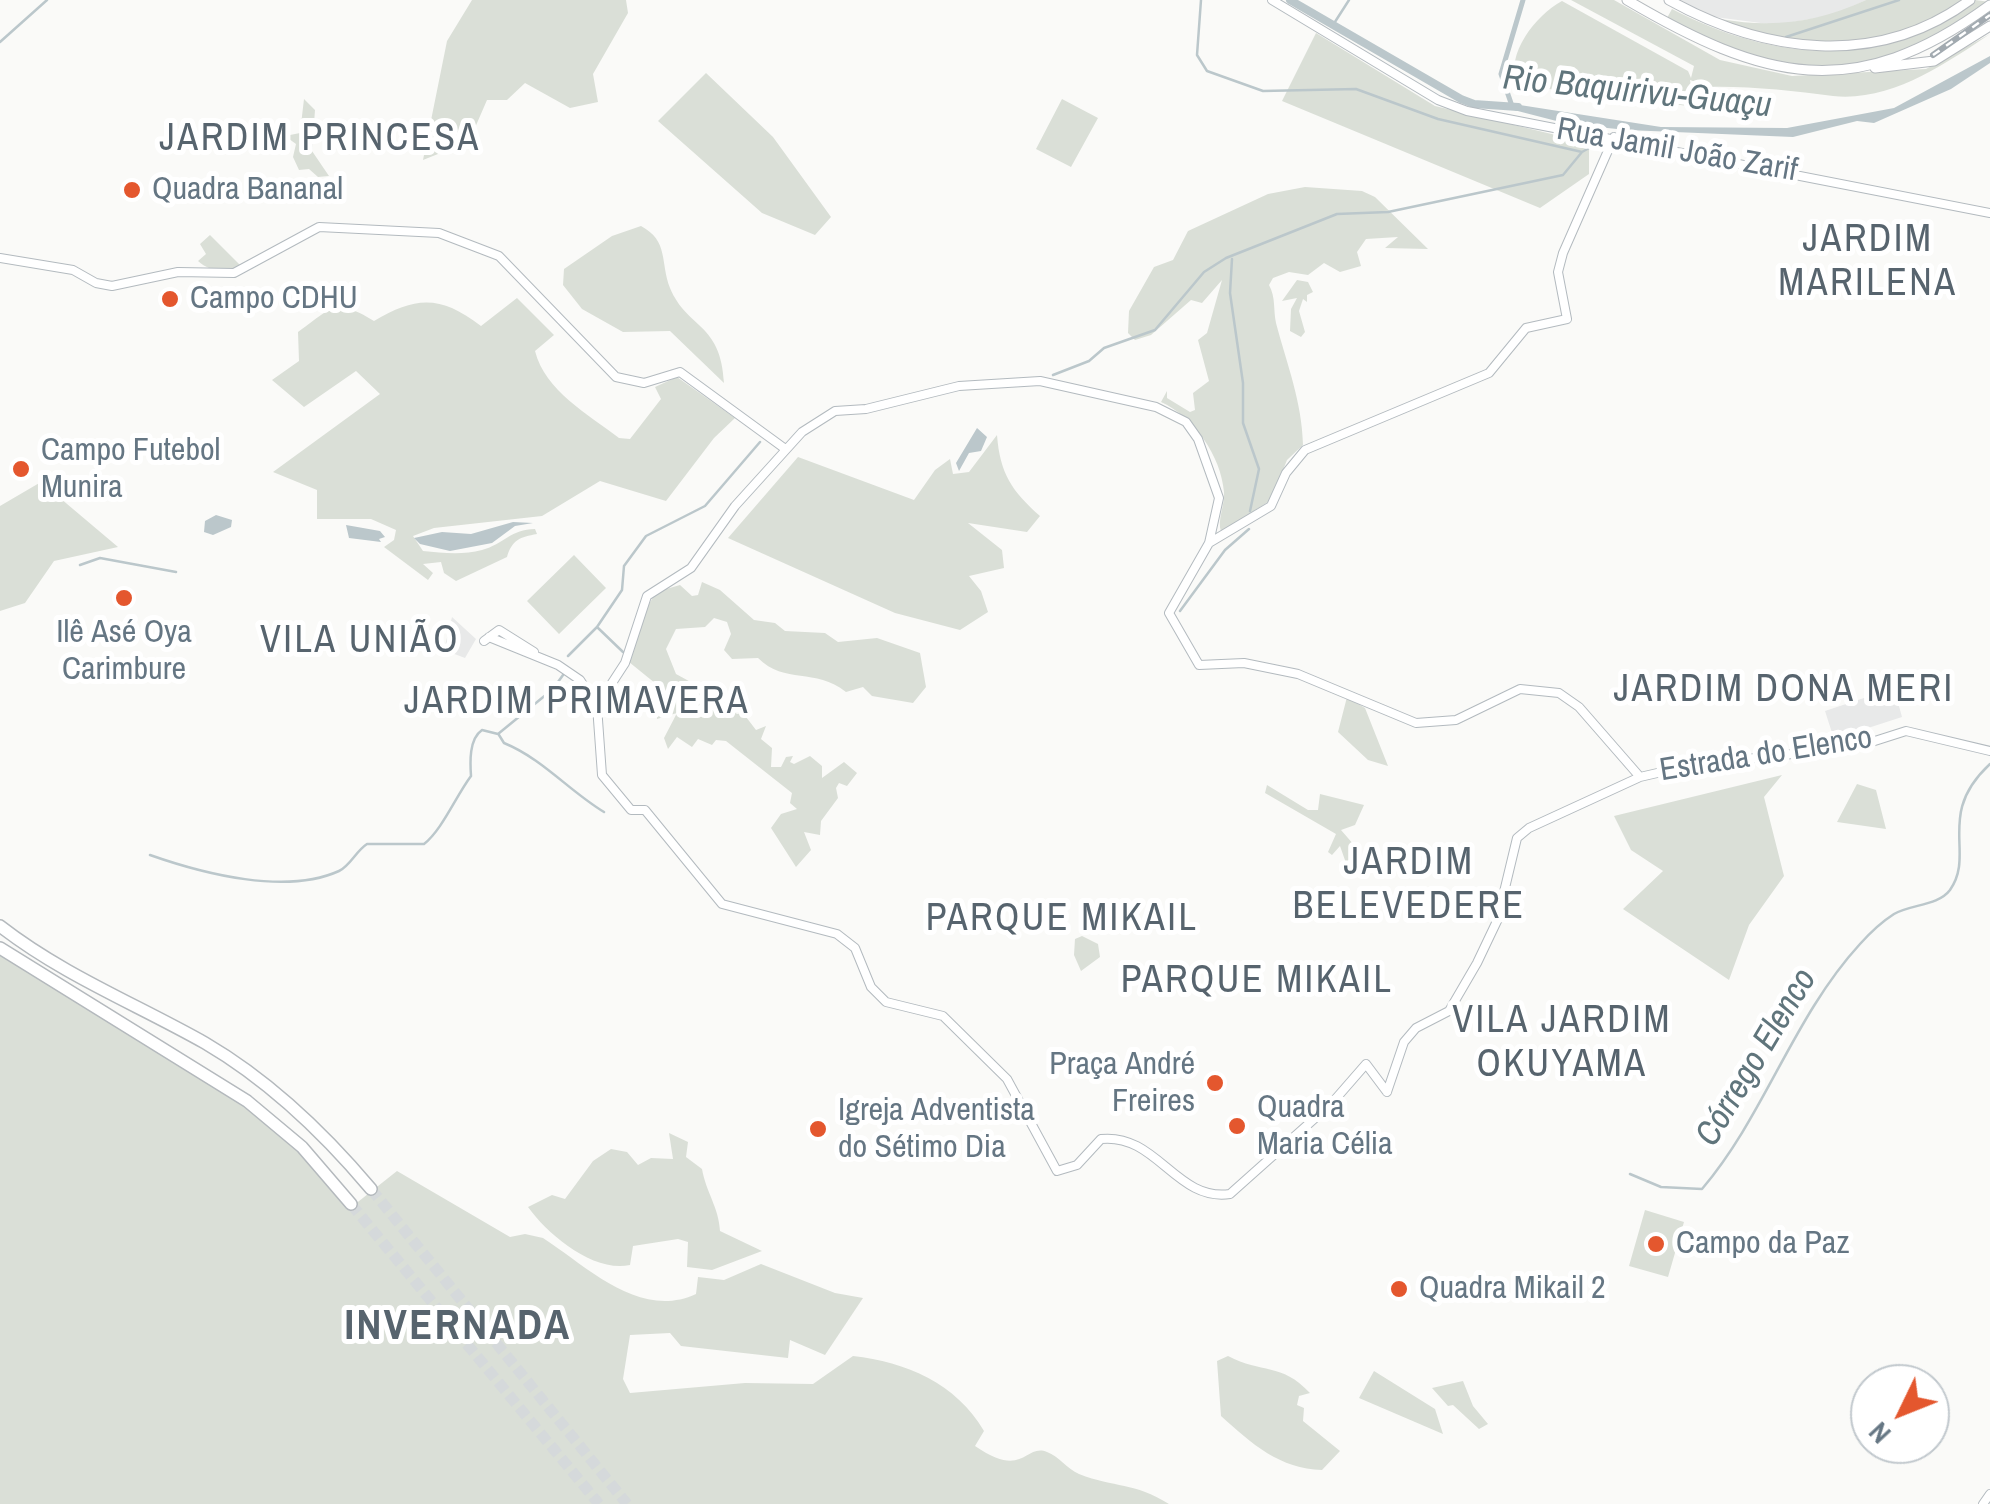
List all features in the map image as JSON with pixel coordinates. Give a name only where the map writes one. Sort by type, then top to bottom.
[{"type":"highway","points":[[0,926],[61,968],[235,1062],[305,1117],[371,1188]]},
{"type":"highway","points":[[0,948],[223,1083],[289,1135],[351,1204]]},
{"type":"main road","points":[[1628,0],[1640,3],[1706,46],[1742,59],[1798,69],[1934,61],[1990,26]]},
{"type":"main road","points":[[1669,0],[1736,33],[1774,44],[1814,48],[1870,43],[1906,34],[1970,0]]},
{"type":"main road","points":[[1857,68],[1933,42],[1990,5]]},
{"type":"street","name":"Rua Jamil João Zarif","points":[[1272,0],[1453,106],[1990,213]]},
{"type":"street","points":[[1209,543],[1271,506],[1286,473],[1305,450],[1494,370],[1526,328],[1567,319],[1558,272],[1614,137]]},
{"type":"street","points":[[0,258],[73,270],[96,284],[112,286],[178,272],[234,273],[319,227],[439,233],[498,256],[616,377],[644,383],[680,372],[784,448]]},
{"type":"street","name":"Estrada do Elenco","points":[[597,706],[625,662],[647,596],[691,568],[784,448],[834,411],[866,409],[959,386],[1029,380],[1156,407],[1186,422],[1198,439],[1219,489],[1209,543],[1169,613],[1199,665],[1244,663],[1298,674],[1416,723],[1464,717],[1520,690],[1559,693],[1579,707],[1640,776],[1707,763],[1856,748],[1896,732],[1990,751]]},
{"type":"street","points":[[487,639],[546,660],[580,680],[597,706],[602,776],[631,810],[645,810],[722,904],[844,937],[860,956],[871,987],[886,1002],[943,1016],[1007,1078],[1057,1171],[1070,1170],[1096,1142],[1108,1138],[1147,1150],[1184,1183],[1212,1195],[1234,1192],[1260,1172],[1360,1075],[1371,1070],[1389,1088],[1404,1042],[1416,1028],[1449,1011],[1477,963],[1497,921],[1517,838],[1528,828],[1640,776]]},
{"type":"street","points":[[1983,1504],[1990,1494]]},
{"type":"shaded area","points":[[472,0],[626,0],[628,13],[593,74],[598,102],[570,108],[525,83],[507,100],[487,100],[474,130],[453,133],[443,152],[423,160],[447,41]]},
{"type":"shaded area","points":[[1571,0],[1614,0],[1720,60],[1792,76],[1926,69],[1990,34],[1916,78],[1876,93],[1833,96],[1709,87],[1690,80],[1691,87],[1737,97],[1746,113],[1516,85],[1515,60],[1525,37],[1542,16],[1562,1],[1688,71],[1691,78],[1694,66]]},
{"type":"shaded area","points":[[1678,0],[1866,0],[1834,15],[1776,25],[1707,16]]},
{"type":"shaded area","points":[[1866,0],[1963,0],[1896,33],[1820,46],[1771,40],[1720,19],[1794,22]]},
{"type":"shaded area","points":[[1975,0],[1990,2],[1916,48],[1856,65],[1798,67],[1731,53],[1667,18],[1672,9],[1748,40],[1826,51],[1902,39],[1939,23]]},
{"type":"shaded area","points":[[1316,33],[1435,106],[1589,143],[1589,174],[1540,208],[1282,101]]},
{"type":"shaded area","name":"Rio Baquirivu-Guaçu","points":[[1990,56],[1990,63],[1951,89],[1874,123],[1857,121],[1793,137],[1568,124],[1510,109],[1507,103],[1661,127],[1787,128],[1894,108]]},
{"type":"shaded area","points":[[706,73],[773,137],[831,217],[815,235],[762,213],[658,121]]},
{"type":"shaded area","points":[[304,99],[315,110],[312,151],[329,176],[318,177],[309,169],[299,170],[293,157],[296,144],[285,136],[300,133]]},
{"type":"shaded area","points":[[1062,99],[1098,118],[1071,167],[1036,149]]},
{"type":"shaded area","points":[[1305,187],[1362,191],[1375,197],[1428,249],[1385,248],[1398,237],[1366,239],[1357,252],[1361,266],[1340,272],[1324,263],[1308,275],[1289,272],[1273,278],[1269,285],[1297,398],[1303,445],[1287,460],[1271,500],[1221,532],[1224,492],[1218,465],[1195,428],[1161,402],[1167,391],[1167,398],[1190,412],[1195,410],[1193,393],[1209,381],[1198,340],[1207,333],[1222,280],[1202,303],[1191,300],[1151,335],[1135,340],[1128,333],[1129,311],[1154,267],[1173,260],[1188,231],[1268,194]]},
{"type":"shaded area","points":[[641,226],[660,245],[677,301],[717,348],[724,383],[670,331],[623,332],[582,309],[563,285],[564,269],[612,236]]},
{"type":"shaded area","points":[[210,235],[241,266],[218,270],[198,261],[206,254],[200,244]]},
{"type":"shaded area","points":[[1297,280],[1308,282],[1313,292],[1307,295],[1307,302],[1303,299],[1299,311],[1305,332],[1301,337],[1290,331],[1291,309],[1297,298],[1282,301]]},
{"type":"shaded area","points":[[517,298],[554,335],[535,351],[548,378],[569,401],[619,438],[630,439],[661,399],[655,387],[677,377],[735,418],[714,438],[666,501],[600,481],[542,516],[434,528],[413,536],[423,551],[475,552],[520,531],[535,529],[537,534],[518,540],[507,557],[456,581],[444,573],[441,562],[423,564],[433,573],[428,580],[384,547],[394,540],[396,530],[371,519],[317,519],[317,490],[273,472],[380,394],[356,371],[304,407],[272,380],[299,361],[298,332],[319,317],[341,308],[374,321],[403,307],[429,302],[454,309],[481,326]]},
{"type":"shaded area","points":[[977,428],[987,437],[981,451],[969,453],[959,471],[956,463]]},
{"type":"shaded area","points":[[997,435],[1009,481],[1040,516],[1027,532],[968,523],[1002,550],[1004,568],[969,576],[981,591],[988,612],[960,630],[895,613],[728,538],[798,457],[914,500],[935,470],[950,459],[953,474],[969,472]]},
{"type":"shaded area","points":[[41,482],[118,547],[54,561],[25,603],[0,611],[0,506]]},
{"type":"shaded area","points":[[216,515],[232,520],[231,527],[213,535],[204,532],[205,521]]},
{"type":"shaded area","points":[[513,522],[533,523],[515,526],[492,543],[450,551],[420,544],[414,538],[442,532],[471,534]]},
{"type":"shaded area","points":[[346,525],[380,531],[385,537],[379,539],[381,542],[349,538]]},
{"type":"shaded area","points":[[574,555],[606,588],[559,634],[527,601]]},
{"type":"shaded area","points":[[702,582],[720,590],[754,620],[775,623],[785,631],[825,633],[838,642],[877,638],[920,653],[926,687],[913,703],[872,696],[863,687],[846,692],[823,680],[779,671],[758,658],[732,659],[724,650],[731,634],[727,622],[714,618],[705,627],[676,629],[666,649],[676,674],[698,686],[705,697],[719,700],[737,714],[743,713],[756,730],[766,726],[761,739],[772,748],[771,767],[781,767],[786,757],[793,756],[790,762],[794,764],[810,756],[822,766],[822,778],[844,762],[857,773],[847,786],[839,783],[836,788],[838,798],[821,821],[820,835],[804,832],[811,850],[796,867],[771,828],[781,814],[797,809],[790,803],[792,793],[726,741],[716,740],[712,745],[698,739],[692,747],[677,737],[668,749],[664,738],[677,713],[657,719],[656,707],[666,692],[629,662],[641,618],[656,592],[680,585],[692,596],[698,595]]},
{"type":"shaded area","points":[[452,617],[476,639],[465,658],[444,650]]},
{"type":"shaded area","points":[[1894,688],[1902,717],[1834,739],[1825,711]]},
{"type":"shaded area","points":[[1347,697],[1365,708],[1388,766],[1368,760],[1338,732]]},
{"type":"shaded area","points":[[1782,775],[1764,797],[1784,876],[1749,925],[1729,980],[1623,909],[1663,871],[1631,850],[1614,816]]},
{"type":"shaded area","points":[[1857,784],[1876,790],[1886,829],[1837,822]]},
{"type":"shaded area","points":[[1267,785],[1308,810],[1318,810],[1320,794],[1364,805],[1355,825],[1341,830],[1361,853],[1346,863],[1340,846],[1332,855],[1328,852],[1336,834],[1265,793]]},
{"type":"shaded area","points":[[1082,936],[1098,944],[1100,957],[1081,971],[1074,955],[1075,939]]},
{"type":"shaded area","points":[[0,954],[221,1087],[284,1136],[349,1209],[397,1171],[510,1237],[525,1234],[543,1238],[597,1276],[635,1296],[675,1300],[696,1294],[698,1277],[724,1280],[761,1264],[835,1293],[863,1298],[825,1355],[790,1340],[788,1358],[681,1346],[670,1333],[630,1335],[623,1379],[630,1393],[745,1383],[813,1384],[853,1356],[873,1359],[928,1378],[959,1400],[984,1431],[975,1446],[991,1456],[1014,1460],[1033,1452],[1047,1452],[1079,1474],[1145,1492],[1169,1504],[0,1504]]},
{"type":"shaded area","points":[[669,1133],[688,1142],[686,1157],[702,1169],[720,1231],[762,1251],[712,1270],[687,1267],[688,1242],[678,1239],[633,1246],[630,1265],[616,1266],[573,1250],[528,1207],[552,1195],[565,1199],[593,1161],[611,1149],[627,1152],[638,1165],[651,1158],[673,1159]]},
{"type":"shaded area","name":"Campo da Paz","points":[[1645,1210],[1684,1222],[1668,1277],[1629,1266]]},
{"type":"shaded area","points":[[1228,1356],[1280,1372],[1310,1393],[1299,1396],[1297,1405],[1304,1408],[1303,1421],[1340,1451],[1322,1470],[1280,1460],[1221,1416],[1217,1361]]},
{"type":"shaded area","points":[[1374,1371],[1435,1409],[1443,1434],[1359,1398]]},
{"type":"shaded area","points":[[1463,1381],[1473,1406],[1488,1424],[1479,1429],[1453,1405],[1448,1406],[1432,1388]]},
{"type":"waterway","points":[[0,42],[47,0]]},
{"type":"waterway","points":[[1201,0],[1197,55],[1207,71],[1263,91],[1356,89],[1438,119],[1582,152],[1598,143]]},
{"type":"waterway","name":"Rio Baquirivu-Guaçu","points":[[1290,0],[1461,99],[1474,104],[1518,107]]},
{"type":"waterway","points":[[1333,25],[1349,0]]},
{"type":"waterway","points":[[1512,106],[1501,74],[1523,0]]},
{"type":"waterway","points":[[1786,37],[1899,0]]},
{"type":"waterway","points":[[1053,375],[1089,361],[1104,348],[1155,330],[1204,272],[1226,258],[1337,214],[1388,212],[1563,175],[1582,152]]},
{"type":"waterway","points":[[1232,259],[1230,293],[1243,383],[1243,423],[1259,469],[1250,511]]},
{"type":"waterway","points":[[568,656],[597,627],[622,590],[624,566],[646,536],[705,506],[760,442]]},
{"type":"waterway","points":[[1180,611],[1225,550],[1249,529]]},
{"type":"waterway","points":[[80,565],[100,558],[176,572]]},
{"type":"waterway","points":[[597,627],[623,652]]},
{"type":"waterway","points":[[150,855],[220,875],[295,881],[339,871],[367,844],[424,844],[443,822],[471,776],[471,751],[478,734],[482,730],[498,734],[553,689],[563,675]]},
{"type":"waterway","points":[[499,735],[504,743],[604,812]]},
{"type":"waterway","name":"Córrego Elenco","points":[[1630,1174],[1661,1187],[1702,1189],[1744,1130],[1816,1003],[1860,944],[1894,914],[1939,899],[1950,890],[1957,876],[1964,800],[1990,764]]},
{"type":"tunnel","points":[[371,1189],[627,1504]]},
{"type":"tunnel","points":[[351,1204],[599,1504]]},
{"type":"railway","points":[[1933,55],[1990,15]]},
{"type":"place","name":"Quadra Bananal","points":[[132,190]]},
{"type":"place","name":"Campo CDHU","points":[[170,299]]},
{"type":"place","name":"Campo Futebol Munira","points":[[21,469]]},
{"type":"place","name":"Ilê Asé Oya Carimbure","points":[[124,598]]},
{"type":"place","name":"Praça André Freires","points":[[1215,1083]]},
{"type":"place","name":"Quadra Maria Célia","points":[[1237,1126]]},
{"type":"place","name":"Igreja Adventista do Sétimo Dia","points":[[818,1129]]},
{"type":"place","name":"Campo da Paz","points":[[1656,1244]]},
{"type":"place","name":"Quadra Mikail 2","points":[[1399,1289]]},
{"type":"district","name":"JARDIM PRINCESA","points":[[320,140]]},
{"type":"district","name":"JARDIM MARILENA","points":[[1868,263]]},
{"type":"district","name":"VILA UNIÃO","points":[[360,642]]},
{"type":"district","name":"JARDIM DONA MERI","points":[[1784,691]]},
{"type":"district","name":"JARDIM PRIMAVERA","points":[[577,703]]},
{"type":"district","name":"JARDIM BELEVEDERE","points":[[1409,886]]},
{"type":"district","name":"PARQUE MIKAIL","points":[[1062,920]]},
{"type":"district","name":"PARQUE MIKAIL","points":[[1257,982]]},
{"type":"district","name":"VILA JARDIM OKUYAMA","points":[[1562,1044]]},
{"type":"district","name":"INVERNADA","points":[[458,1328]]}]
